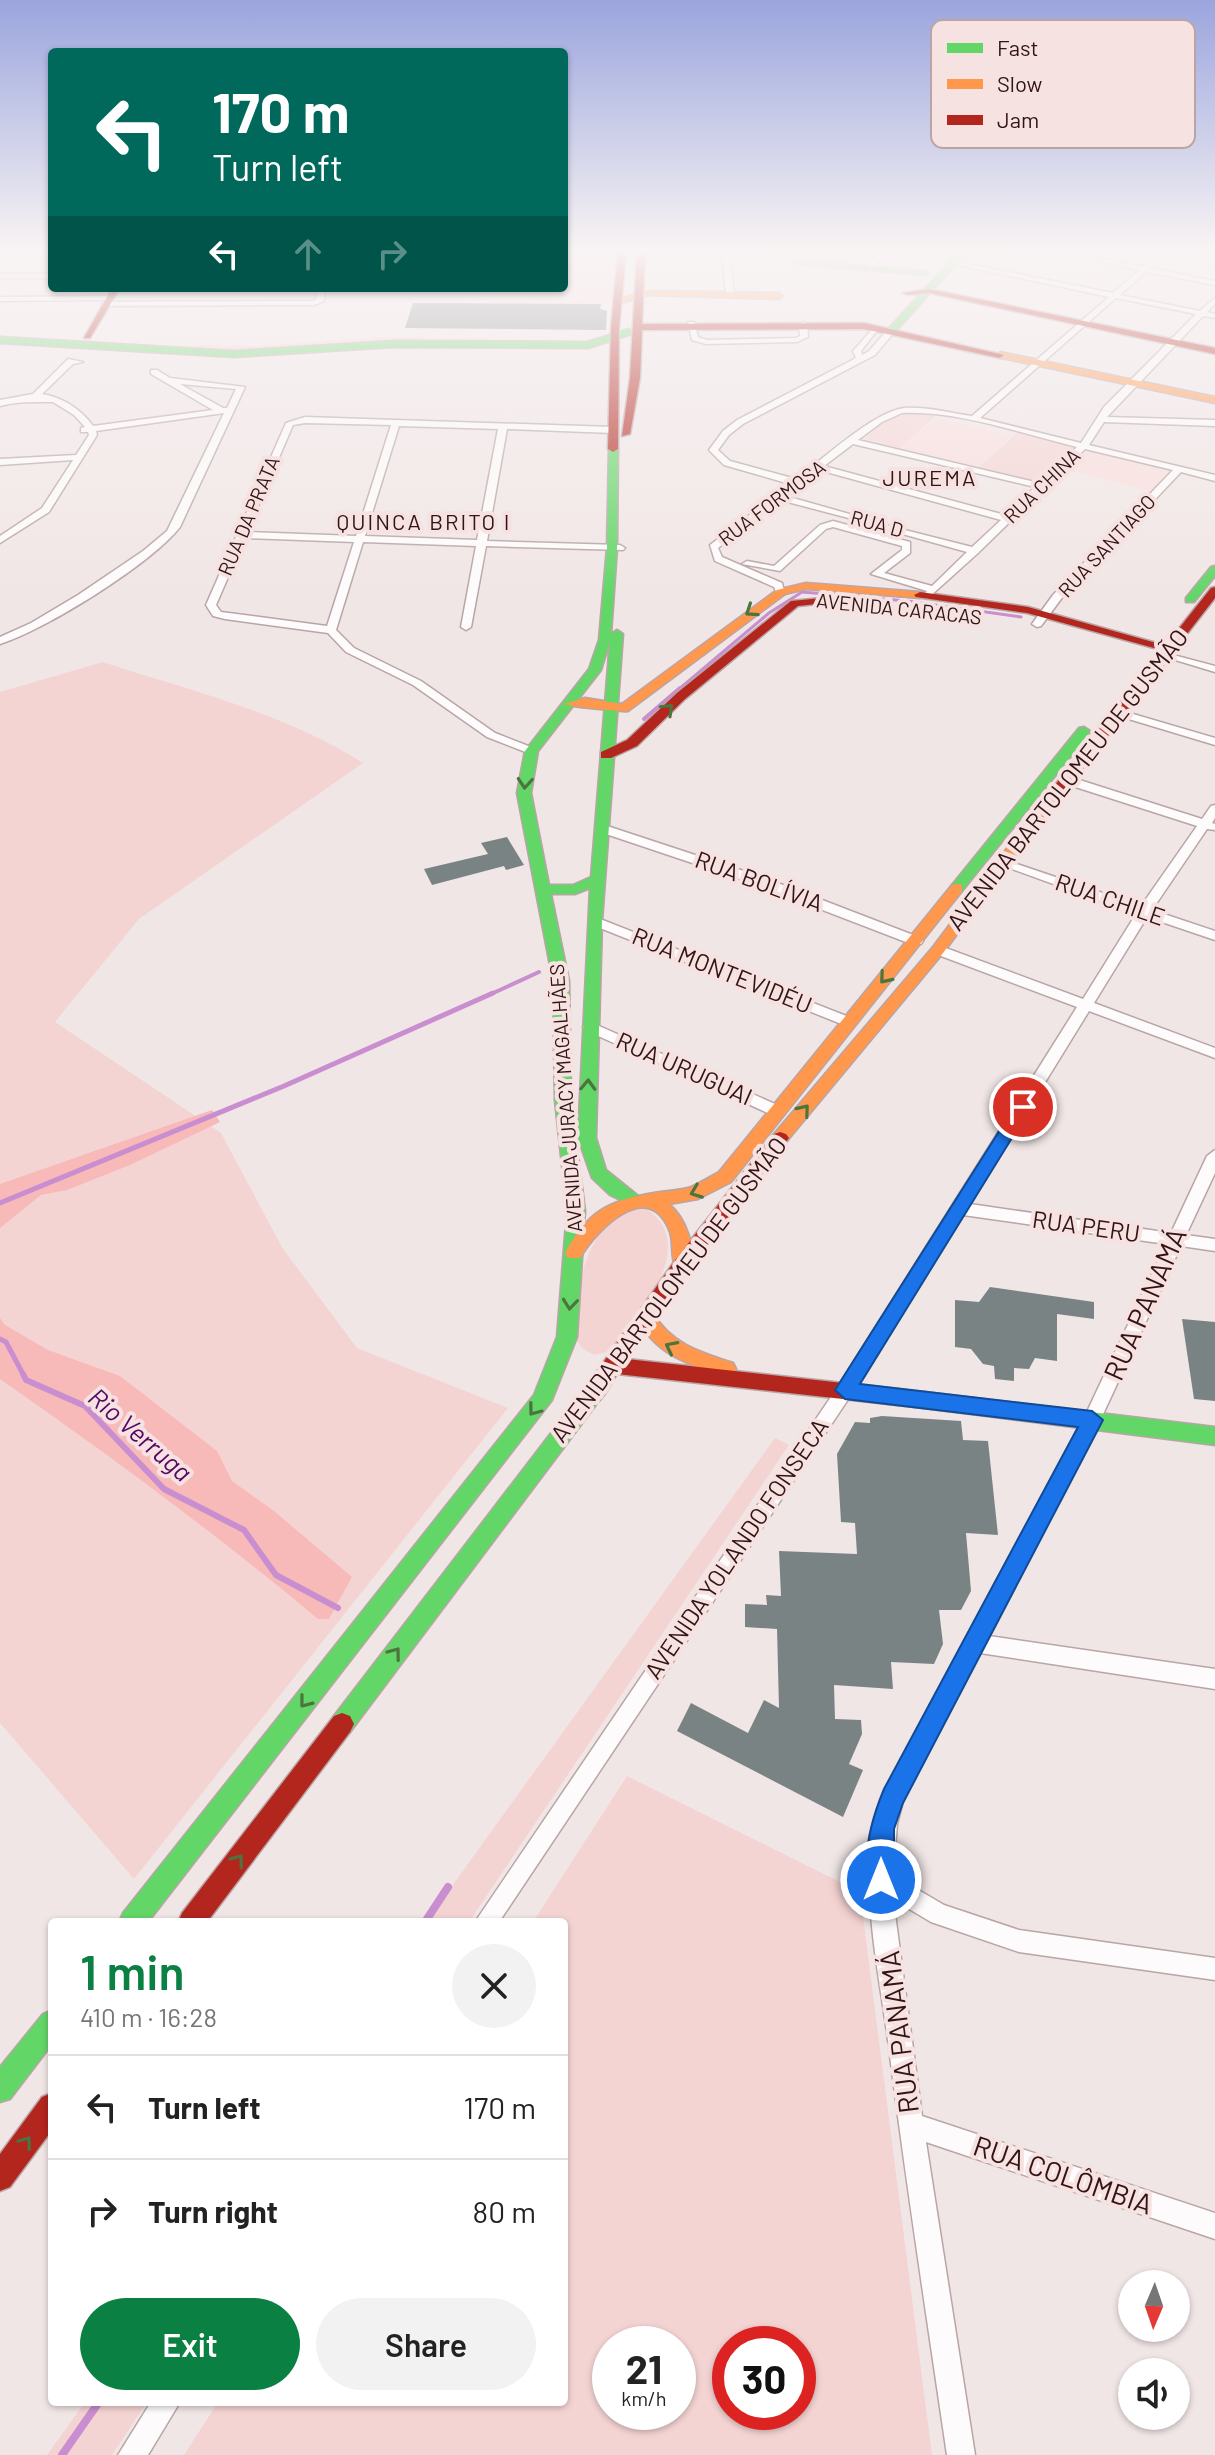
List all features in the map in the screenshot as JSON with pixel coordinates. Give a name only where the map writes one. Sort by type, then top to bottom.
[{"type":"main road","name":"AVENIDA JURACY MAGALHÃES","points":[[567,1339],[576,1206],[563,1100],[561,981],[524,793],[532,751],[595,670],[603,650],[616,548],[614,368]]},
{"type":"main road","name":"AVENIDA JURACY MAGALHÃES","points":[[634,368],[625,430],[616,548],[595,921],[587,1138],[593,1163],[606,1183],[663,1209],[678,1228],[682,1264]]},
{"type":"main road","points":[[1064,368],[1215,400]]},
{"type":"main road","points":[[613,394],[632,395]]},
{"type":"main road","name":"AVENIDA BARTOLOMEU DE GUSMÃO","points":[[194,1918],[613,1366],[682,1264],[758,1165],[938,950],[1004,864],[1116,712],[1215,569]]},
{"type":"main road","name":"AVENIDA CARACAS","points":[[609,709],[633,704],[731,625],[781,592],[793,588],[933,589],[1156,651]]},
{"type":"main road","name":"AVENIDA BARTOLOMEU DE GUSMÃO","points":[[639,1200],[692,1194],[725,1177],[1156,651],[1212,597]]},
{"type":"main road","name":"AVENIDA CARACAS","points":[[606,755],[632,743],[681,696],[795,603],[844,602],[1041,619]]},
{"type":"main road","points":[[570,704],[591,700],[609,709]]},
{"type":"main road","points":[[541,889],[575,890],[598,879]]},
{"type":"main road","points":[[575,1251],[597,1219],[616,1204],[639,1200]]},
{"type":"main road","points":[[646,1318],[650,1332],[660,1343],[761,1381]]},
{"type":"main road","name":"AVENIDA BARTOLOMEU DE GUSMÃO","points":[[135,1918],[542,1400],[567,1339]]},
{"type":"main road","points":[[613,1366],[845,1390],[1215,1436]]},
{"type":"main road","points":[[0,2089],[48,2028]]},
{"type":"main road","points":[[0,2177],[48,2112]]},
{"type":"street","points":[[798,483],[727,463],[713,450],[726,433],[740,422],[840,368]]},
{"type":"street","points":[[974,419],[1032,368]]},
{"type":"street","name":"RUA CHINA","points":[[933,589],[1084,446],[1098,430],[1101,419],[1146,368]]},
{"type":"street","points":[[154,372],[225,410]]},
{"type":"street","points":[[0,641],[50,620],[75,604],[162,541],[180,517],[225,410],[241,389],[238,385],[167,380]]},
{"type":"street","points":[[40,398],[82,430],[225,410]]},
{"type":"street","points":[[0,405],[40,398],[93,428]]},
{"type":"street","name":"RUA FORMOSA","points":[[781,592],[778,585],[718,559],[713,547],[887,415],[901,411],[974,419]]},
{"type":"street","points":[[974,419],[1215,478]]},
{"type":"street","points":[[1101,419],[1215,423]]},
{"type":"street","name":"RUA DA PRATA","points":[[331,630],[225,616],[212,610],[211,605],[286,427],[305,420],[396,423]]},
{"type":"street","points":[[532,751],[491,735],[417,683],[350,650],[331,630],[396,423],[613,430]]},
{"type":"street","points":[[466,627],[503,427]]},
{"type":"street","points":[[0,540],[46,510],[81,457],[93,428]]},
{"type":"street","points":[[0,532],[35,509],[82,439],[82,430]]},
{"type":"street","points":[[852,441],[1042,486]]},
{"type":"street","points":[[0,462],[81,457]]},
{"type":"street","points":[[820,468],[1008,519]]},
{"type":"street","name":"RUA SANTIAGO","points":[[1041,619],[1179,469]]},
{"type":"street","name":"RUA D","points":[[780,497],[975,551]]},
{"type":"street","points":[[741,563],[767,569],[782,567],[823,527],[833,524],[907,544],[907,551],[881,570],[933,589]]},
{"type":"street","points":[[242,535],[616,548]]},
{"type":"street","points":[[1156,651],[1215,669]]},
{"type":"street","points":[[1116,712],[1215,742]]},
{"type":"street","points":[[1067,780],[1210,826]]},
{"type":"street","name":"AVENIDA YOLANDO FONSECA","points":[[489,1918],[845,1390],[1144,912],[1210,826],[1215,809]]},
{"type":"street","name":"RUA BOLÍVIA","points":[[601,828],[760,881],[916,941]]},
{"type":"street","name":"RUA CHILE","points":[[1004,864],[1215,936]]},
{"type":"street","name":"RUA MONTEVIDÉU","points":[[595,921],[849,1022]]},
{"type":"street","points":[[938,950],[1215,1053]]},
{"type":"street","name":"RUA URUGUAI","points":[[590,1027],[777,1111]]},
{"type":"street","name":"RUA PANAMÁ","points":[[961,2455],[910,2124],[881,1880],[882,1829],[893,1798],[1092,1420],[1173,1239],[1215,1156]]},
{"type":"street","name":"RUA PERU","points":[[958,1208],[1215,1245]]},
{"type":"street","points":[[976,1643],[1215,1679]]},
{"type":"street","points":[[881,1880],[939,1914],[1019,1941],[1215,1969]]},
{"type":"street","name":"RUA COLÔMBIA","points":[[910,2124],[1215,2226]]},
{"type":"street","points":[[132,2455],[164,2406]]},
{"type":"shaded area","points":[[913,413],[936,416],[899,448],[864,439],[891,417]]},
{"type":"shaded area","points":[[937,418],[1013,435],[979,467],[899,448]]},
{"type":"shaded area","points":[[1018,432],[1076,448],[1037,484],[979,467]]},
{"type":"shaded area","points":[[1087,451],[1170,470],[1150,491],[1067,470]]},
{"type":"shaded area","points":[[103,662],[270,717],[333,745],[363,763],[139,919],[55,1022],[221,1133],[283,1249],[357,1348],[508,1408],[134,1879],[0,1723],[0,692]]},
{"type":"shaded area","points":[[212,1110],[220,1122],[130,1165],[67,1190],[41,1195],[0,1228],[0,1184]]},
{"type":"shaded area","points":[[646,1209],[661,1223],[668,1241],[667,1260],[660,1280],[612,1351],[594,1355],[582,1348],[576,1339],[581,1284],[588,1256],[604,1227],[618,1210]]},
{"type":"shaded area","points":[[0,1318],[5,1325],[48,1350],[120,1376],[217,1451],[232,1481],[274,1511],[352,1577],[329,1619],[318,1619],[161,1495],[0,1379]]},
{"type":"shaded area","points":[[775,1438],[789,1445],[472,1918],[429,1918]]},
{"type":"shaded area","points":[[627,1776],[860,1892],[932,2455],[184,2455],[215,2406],[568,2406],[568,1918],[536,1918]]},
{"type":"shaded area","points":[[82,2406],[144,2406],[112,2455],[47,2455]]},
{"type":"building","points":[[507,837],[524,865],[506,870],[504,866],[432,885],[424,869],[488,854],[481,843]]},
{"type":"building","points":[[990,1287],[1094,1302],[1094,1319],[1057,1314],[1057,1361],[1035,1358],[1029,1369],[1014,1368],[1014,1381],[995,1379],[994,1366],[983,1364],[971,1349],[955,1347],[955,1300],[979,1302]]},
{"type":"building","points":[[1182,1319],[1215,1322],[1215,1401],[1194,1399]]},
{"type":"building","points":[[870,1418],[961,1421],[963,1440],[988,1441],[998,1535],[966,1533],[971,1591],[961,1610],[939,1610],[943,1644],[934,1664],[891,1662],[893,1689],[834,1685],[835,1719],[861,1720],[862,1734],[849,1764],[863,1770],[843,1817],[677,1731],[691,1703],[748,1733],[764,1700],[779,1708],[777,1629],[745,1627],[745,1604],[767,1605],[766,1595],[781,1596],[779,1551],[857,1554],[855,1523],[841,1522],[837,1454],[855,1422],[870,1423]]},
{"type":"waterway","points":[[678,690],[769,613],[802,592],[907,601],[1021,617]]},
{"type":"waterway","points":[[644,719],[680,688]]},
{"type":"waterway","points":[[489,995],[539,972]]},
{"type":"waterway","points":[[0,1203],[284,1086],[493,993]]},
{"type":"waterway","name":"Rio Verruga","points":[[0,1339],[6,1342],[24,1376]]},
{"type":"waterway","name":"Rio Verruga","points":[[24,1376],[26,1380],[85,1406],[164,1489],[244,1530],[276,1575],[338,1608]]},
{"type":"waterway","name":"Rio Verruga","points":[[428,1918],[448,1887]]},
{"type":"waterway","name":"Rio Verruga","points":[[62,2455],[96,2406]]},
{"type":"traffic: fast","points":[[575,1251],[576,1211],[563,1100],[561,981],[524,793],[532,751],[595,670],[605,640],[612,548],[613,449]]},
{"type":"traffic: fast","points":[[1190,600],[1215,569]]},
{"type":"traffic: fast","points":[[617,634],[595,921],[587,1138],[598,1173],[616,1190],[633,1199]]},
{"type":"traffic: fast","points":[[957,888],[1084,731]]},
{"type":"traffic: fast","points":[[541,889],[575,890],[598,879]]},
{"type":"traffic: fast","points":[[135,1918],[542,1400],[567,1337],[574,1253]]},
{"type":"traffic: fast","points":[[342,1724],[588,1400]]},
{"type":"traffic: fast","points":[[924,1400],[1215,1436]]},
{"type":"traffic: fast","points":[[0,2089],[48,2028]]},
{"type":"traffic: slow","points":[[1060,368],[1215,400]]},
{"type":"traffic: slow","points":[[570,704],[585,702],[624,708],[781,592],[806,586],[920,595]]},
{"type":"traffic: slow","points":[[780,1138],[938,950],[1045,807]]},
{"type":"traffic: slow","points":[[645,1201],[692,1194],[725,1177],[957,888]]},
{"type":"traffic: slow","points":[[574,1253],[582,1238],[607,1213],[637,1201],[652,1203],[666,1211],[679,1231],[682,1264]]},
{"type":"traffic: slow","points":[[646,1318],[669,1346],[726,1369]]},
{"type":"traffic: jam","points":[[613,449],[614,368]]},
{"type":"traffic: jam","points":[[625,434],[636,368]]},
{"type":"traffic: jam","points":[[1045,807],[1215,590]]},
{"type":"traffic: jam","points":[[920,595],[1028,610],[1154,644]]},
{"type":"traffic: jam","points":[[606,755],[632,743],[681,696],[795,603],[822,601]]},
{"type":"traffic: jam","points":[[588,1400],[682,1264],[780,1138]]},
{"type":"traffic: jam","points":[[613,1366],[924,1400]]},
{"type":"traffic: jam","points":[[194,1918],[342,1724]]},
{"type":"traffic: jam","points":[[0,2177],[48,2112]]},
{"type":"district","name":"JUREMA","points":[[930,478]]},
{"type":"district","name":"QUINCA BRITO I","points":[[424,522]]},
{"type":"route","points":[[881,1880],[882,1829],[893,1798],[1092,1420],[845,1390],[1023,1107]]}]
